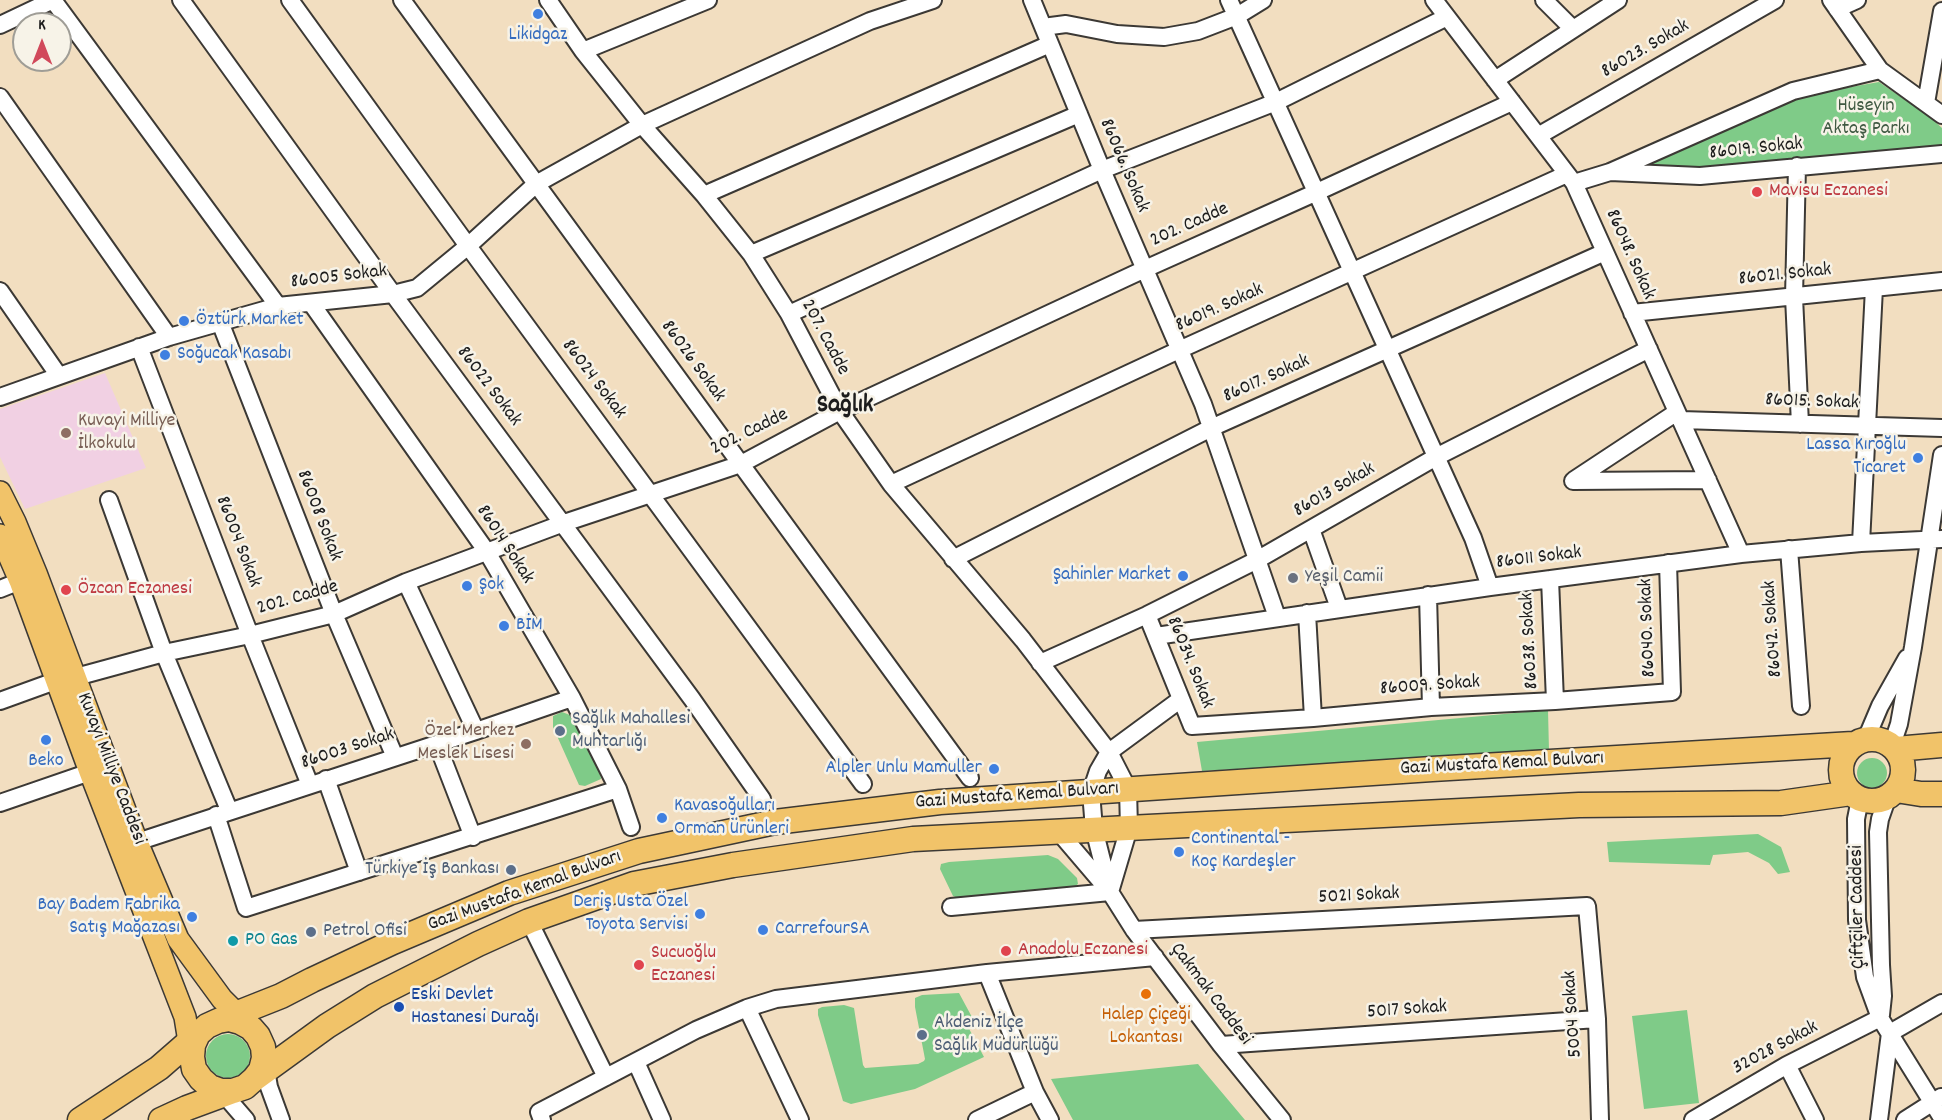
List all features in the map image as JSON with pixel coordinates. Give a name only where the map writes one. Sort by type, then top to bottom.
[{"type":"highway","points":[[1892,793],[1903,774],[1901,757],[1894,747],[1880,739],[1860,741],[1847,751],[1840,768],[1845,786],[1856,796],[1869,801],[1879,800],[1892,793],[1942,794]]},
{"type":"highway","name":"Gazi Mustafa Kemal Bulvarı","points":[[80,1120],[214,1033],[312,980],[393,942],[510,893],[639,851],[775,822],[940,802],[1860,741]]},
{"type":"highway","points":[[1894,747],[1942,745]]},
{"type":"highway","name":"Gazi Mustafa Kemal Bulvarı","points":[[161,1120],[244,1081],[375,996],[478,944],[530,921],[634,884],[733,864],[907,839],[1579,805],[1781,803],[1856,796]]},
{"type":"highway","points":[[214,1033],[258,1036],[263,1047],[244,1081],[210,1087],[194,1069],[214,1033]]},
{"type":"main road","name":"Kuvayi Milliye Caddesi","points":[[0,492],[15,522],[67,679],[90,772],[185,1017],[214,1033],[222,999],[178,939],[67,679],[0,535]]},
{"type":"street","points":[[0,25],[53,0],[278,306]]},
{"type":"street","name":"86022 Sokak","points":[[181,0],[762,798]]},
{"type":"street","name":"86024 Sokak","points":[[290,0],[863,784]]},
{"type":"street","name":"86026 Sokak","points":[[402,0],[970,778]]},
{"type":"street","name":"207. Cadde","points":[[548,0],[583,51],[642,125],[704,195],[751,254],[789,314],[840,411],[891,484],[1023,640],[1109,752],[1128,789]]},
{"type":"street","points":[[583,51],[708,0]]},
{"type":"street","name":"86005 Sokak","points":[[0,397],[139,347],[278,306],[393,294],[417,288],[468,246],[536,184],[642,125],[870,21],[933,0]]},
{"type":"street","name":"86066. Sokak","points":[[1032,0],[1211,428],[1277,617]]},
{"type":"street","points":[[1229,0],[1473,538],[1490,586]]},
{"type":"street","points":[[1043,27],[1066,24],[1117,33],[1164,37],[1198,31],[1237,16],[1263,0]]},
{"type":"street","name":"86048. Sokak","points":[[1434,0],[1570,179],[1742,554]]},
{"type":"street","points":[[1544,0],[1573,29]]},
{"type":"street","points":[[1495,80],[1618,0]]},
{"type":"street","name":"86023. Sokak","points":[[1538,136],[1775,0]]},
{"type":"street","points":[[1857,0],[1834,5],[1880,70],[1942,115]]},
{"type":"street","points":[[1926,103],[1942,11]]},
{"type":"street","points":[[789,314],[1102,170],[1276,102],[1447,17]]},
{"type":"street","points":[[704,195],[1050,44]]},
{"type":"street","name":"86019. Sokak","points":[[891,484],[1352,272],[1570,179],[1610,171],[1793,91],[1880,70]]},
{"type":"street","points":[[0,97],[169,338]]},
{"type":"street","name":"202. Cadde","points":[[0,701],[67,679],[164,653],[334,614],[406,582],[487,552],[741,464],[840,411],[1144,269],[1512,102]]},
{"type":"street","points":[[751,254],[1079,114]]},
{"type":"street","name":"86019. Sokak","points":[[1610,171],[1700,176],[1942,154]]},
{"type":"street","points":[[1797,166],[1794,297],[1800,424]]},
{"type":"street","name":"86017. Sokak","points":[[953,559],[1211,428],[1605,252]]},
{"type":"street","name":"86021. Sokak","points":[[1632,313],[1942,281]]},
{"type":"street","points":[[1861,543],[1874,288]]},
{"type":"street","points":[[0,291],[59,376]]},
{"type":"street","name":"86014 Sokak","points":[[311,303],[487,552],[572,698],[618,789],[631,827]]},
{"type":"street","name":"86008 Sokak","points":[[220,322],[334,614],[395,757]]},
{"type":"street","name":"86004 Sokak","points":[[139,347],[250,635],[359,872]]},
{"type":"street","name":"86013 Sokak","points":[[1040,663],[1148,615],[1257,560],[1436,457],[1649,349]]},
{"type":"street","points":[[1679,416],[1573,481],[1708,480]]},
{"type":"street","name":"86015. Sokak","points":[[1679,416],[1800,424],[1942,428]]},
{"type":"street","points":[[1894,747],[1935,539],[1942,455]]},
{"type":"street","points":[[109,500],[223,813],[246,908],[618,789]]},
{"type":"street","points":[[1311,529],[1339,608]]},
{"type":"street","name":"86011 Sokak","points":[[1156,636],[1490,586],[1668,563],[1789,549],[1935,539]]},
{"type":"street","name":"86042. Sokak","points":[[1789,549],[1801,706]]},
{"type":"street","name":"86040. Sokak","points":[[1668,563],[1672,692]]},
{"type":"street","name":"86038. Sokak","points":[[1550,579],[1555,701]]},
{"type":"street","points":[[0,589],[20,581]]},
{"type":"street","points":[[406,582],[476,731]]},
{"type":"street","points":[[1428,596],[1431,706]]},
{"type":"street","points":[[1307,613],[1313,718]]},
{"type":"street","name":"86034. Sokak","points":[[1148,615],[1192,726]]},
{"type":"street","points":[[1860,741],[1913,646]]},
{"type":"street","name":"86009. Sokak","points":[[1192,726],[1313,718],[1431,706],[1555,701],[1672,692]]},
{"type":"street","name":"86003 Sokak","points":[[137,842],[572,698]]},
{"type":"street","points":[[1110,892],[1094,829],[1091,792],[1098,771],[1109,752],[1181,699]]},
{"type":"street","points":[[437,744],[473,837]]},
{"type":"street","points":[[0,803],[90,772]]},
{"type":"street","points":[[1110,892],[1129,828],[1128,789]]},
{"type":"street","name":"Çiftçiler Caddesi","points":[[1880,1018],[1883,996],[1878,832],[1880,819],[1892,793]]},
{"type":"street","name":"Çiftçiler Caddesi","points":[[1856,796],[1857,920],[1865,978],[1880,1018],[1938,1100],[1942,1118]]},
{"type":"street","points":[[1058,831],[1110,892]]},
{"type":"street","points":[[951,907],[1110,892]]},
{"type":"street","name":"Çakmak Caddesi","points":[[1110,892],[1134,930],[1221,1045],[1282,1120]]},
{"type":"street","name":"5021 Sokak","points":[[1134,930],[1587,906]]},
{"type":"street","name":"5004 Sokak","points":[[1587,906],[1597,1019],[1600,1120]]},
{"type":"street","points":[[530,921],[606,1077]]},
{"type":"street","points":[[540,1116],[606,1077],[696,1030],[747,1008],[776,999],[987,973],[1155,957]]},
{"type":"street","points":[[987,973],[1035,1092],[1050,1120]]},
{"type":"street","points":[[1879,1120],[1890,1033],[1942,1003]]},
{"type":"street","points":[[747,1008],[800,1120]]},
{"type":"street","name":"32028 Sokak","points":[[1693,1120],[1787,1065],[1880,1018]]},
{"type":"street","name":"5017 Sokak","points":[[1221,1045],[1597,1019]]},
{"type":"street","points":[[636,1062],[662,1120]]},
{"type":"street","points":[[1787,1065],[1815,1120]]},
{"type":"street","points":[[246,1120],[244,1081],[269,1087],[281,1120]]},
{"type":"street","points":[[977,1120],[1035,1092]]},
{"type":"street","points":[[1905,1120],[1938,1100]]},
{"type":"shaded area","name":"Kuvayi Milliye İlkokulu","points":[[105,373],[146,468],[25,509],[0,457],[0,409]]},
{"type":"green space","name":"Hüseyin Aktaş Parkı","points":[[1879,82],[1930,117],[1942,128],[1942,146],[1702,167],[1642,165],[1794,97]]},
{"type":"green space","points":[[1548,710],[1549,751],[1202,771],[1197,742]]},
{"type":"green space","points":[[562,712],[570,715],[600,769],[601,779],[585,786],[579,785],[553,727],[553,716]]},
{"type":"green space","points":[[1872,758],[1883,762],[1887,773],[1883,784],[1872,788],[1861,784],[1857,773],[1861,762]]},
{"type":"green space","points":[[1758,834],[1781,847],[1790,872],[1778,874],[1769,863],[1748,852],[1713,855],[1710,865],[1609,862],[1607,842]]},
{"type":"green space","points":[[1048,855],[1058,859],[1077,878],[1078,884],[1073,888],[960,899],[953,896],[940,869],[941,864],[949,862]]},
{"type":"green space","points":[[959,993],[973,1019],[966,1023],[984,1057],[915,1089],[851,1104],[843,1101],[818,1009],[844,1005],[854,1008],[865,1068],[918,1064],[925,1059],[915,998],[922,995]]},
{"type":"green space","points":[[1687,1010],[1699,1103],[1644,1109],[1632,1016]]},
{"type":"green space","points":[[228,1034],[237,1035],[244,1040],[249,1047],[249,1065],[244,1072],[237,1077],[228,1078],[219,1077],[212,1072],[207,1065],[206,1056],[207,1047],[212,1040],[219,1035]]},
{"type":"green space","points":[[1198,1064],[1245,1120],[1073,1120],[1051,1079]]},
{"type":"place","name":"Likidgaz","points":[[538,14]]},
{"type":"place","name":"Mavisu Eczanesi","points":[[1757,192]]},
{"type":"place","name":"Öztürk Market","points":[[184,321]]},
{"type":"place","name":"Soğucak Kasabı","points":[[165,355]]},
{"type":"place","name":"Kuvayi Milliye İlkokulu","points":[[66,433]]},
{"type":"place","name":"Lassa Kıroğlu Ticaret","points":[[1918,458]]},
{"type":"place","name":"Şahinler Market","points":[[1183,576]]},
{"type":"place","name":"Yeşil Camii","points":[[1293,578]]},
{"type":"place","name":"Şok","points":[[467,586]]},
{"type":"place","name":"Özcan Eczanesi","points":[[66,590]]},
{"type":"place","name":"BİM","points":[[504,626]]},
{"type":"place","name":"Sağlık Mahallesi Muhtarlığı","points":[[560,731]]},
{"type":"place","name":"Beko","points":[[46,740]]},
{"type":"place","name":"Özel Merkez Meslek Lisesi","points":[[526,744]]},
{"type":"place","name":"Alpler Unlu Mamuller","points":[[994,769]]},
{"type":"place","name":"Kavasoğulları Orman Ürünleri","points":[[662,818]]},
{"type":"place","name":"Continental - Koç Kardeşler","points":[[1179,852]]},
{"type":"place","name":"Türkiye İş Bankası","points":[[511,870]]},
{"type":"place","name":"Deriş Usta Özel Toyota Servisi","points":[[700,914]]},
{"type":"place","name":"Bay Badem Fabrika Satış Mağazası","points":[[192,917]]},
{"type":"place","name":"CarrefourSA","points":[[763,930]]},
{"type":"place","name":"Petrol Ofisi","points":[[311,932]]},
{"type":"place","name":"PO Gas","points":[[233,941]]},
{"type":"place","name":"Anadolu Eczanesi","points":[[1006,951]]},
{"type":"place","name":"Sucuoğlu Eczanesi","points":[[639,965]]},
{"type":"place","name":"Halep Çiçeği Lokantası","points":[[1146,994]]},
{"type":"place","name":"Eski Devlet Hastanesi Durağı","points":[[399,1007]]},
{"type":"place","name":"Akdeniz İlçe Sağlık Müdürlüğü","points":[[922,1035]]},
{"type":"district","name":"Sağlık","points":[[845,407]]}]
